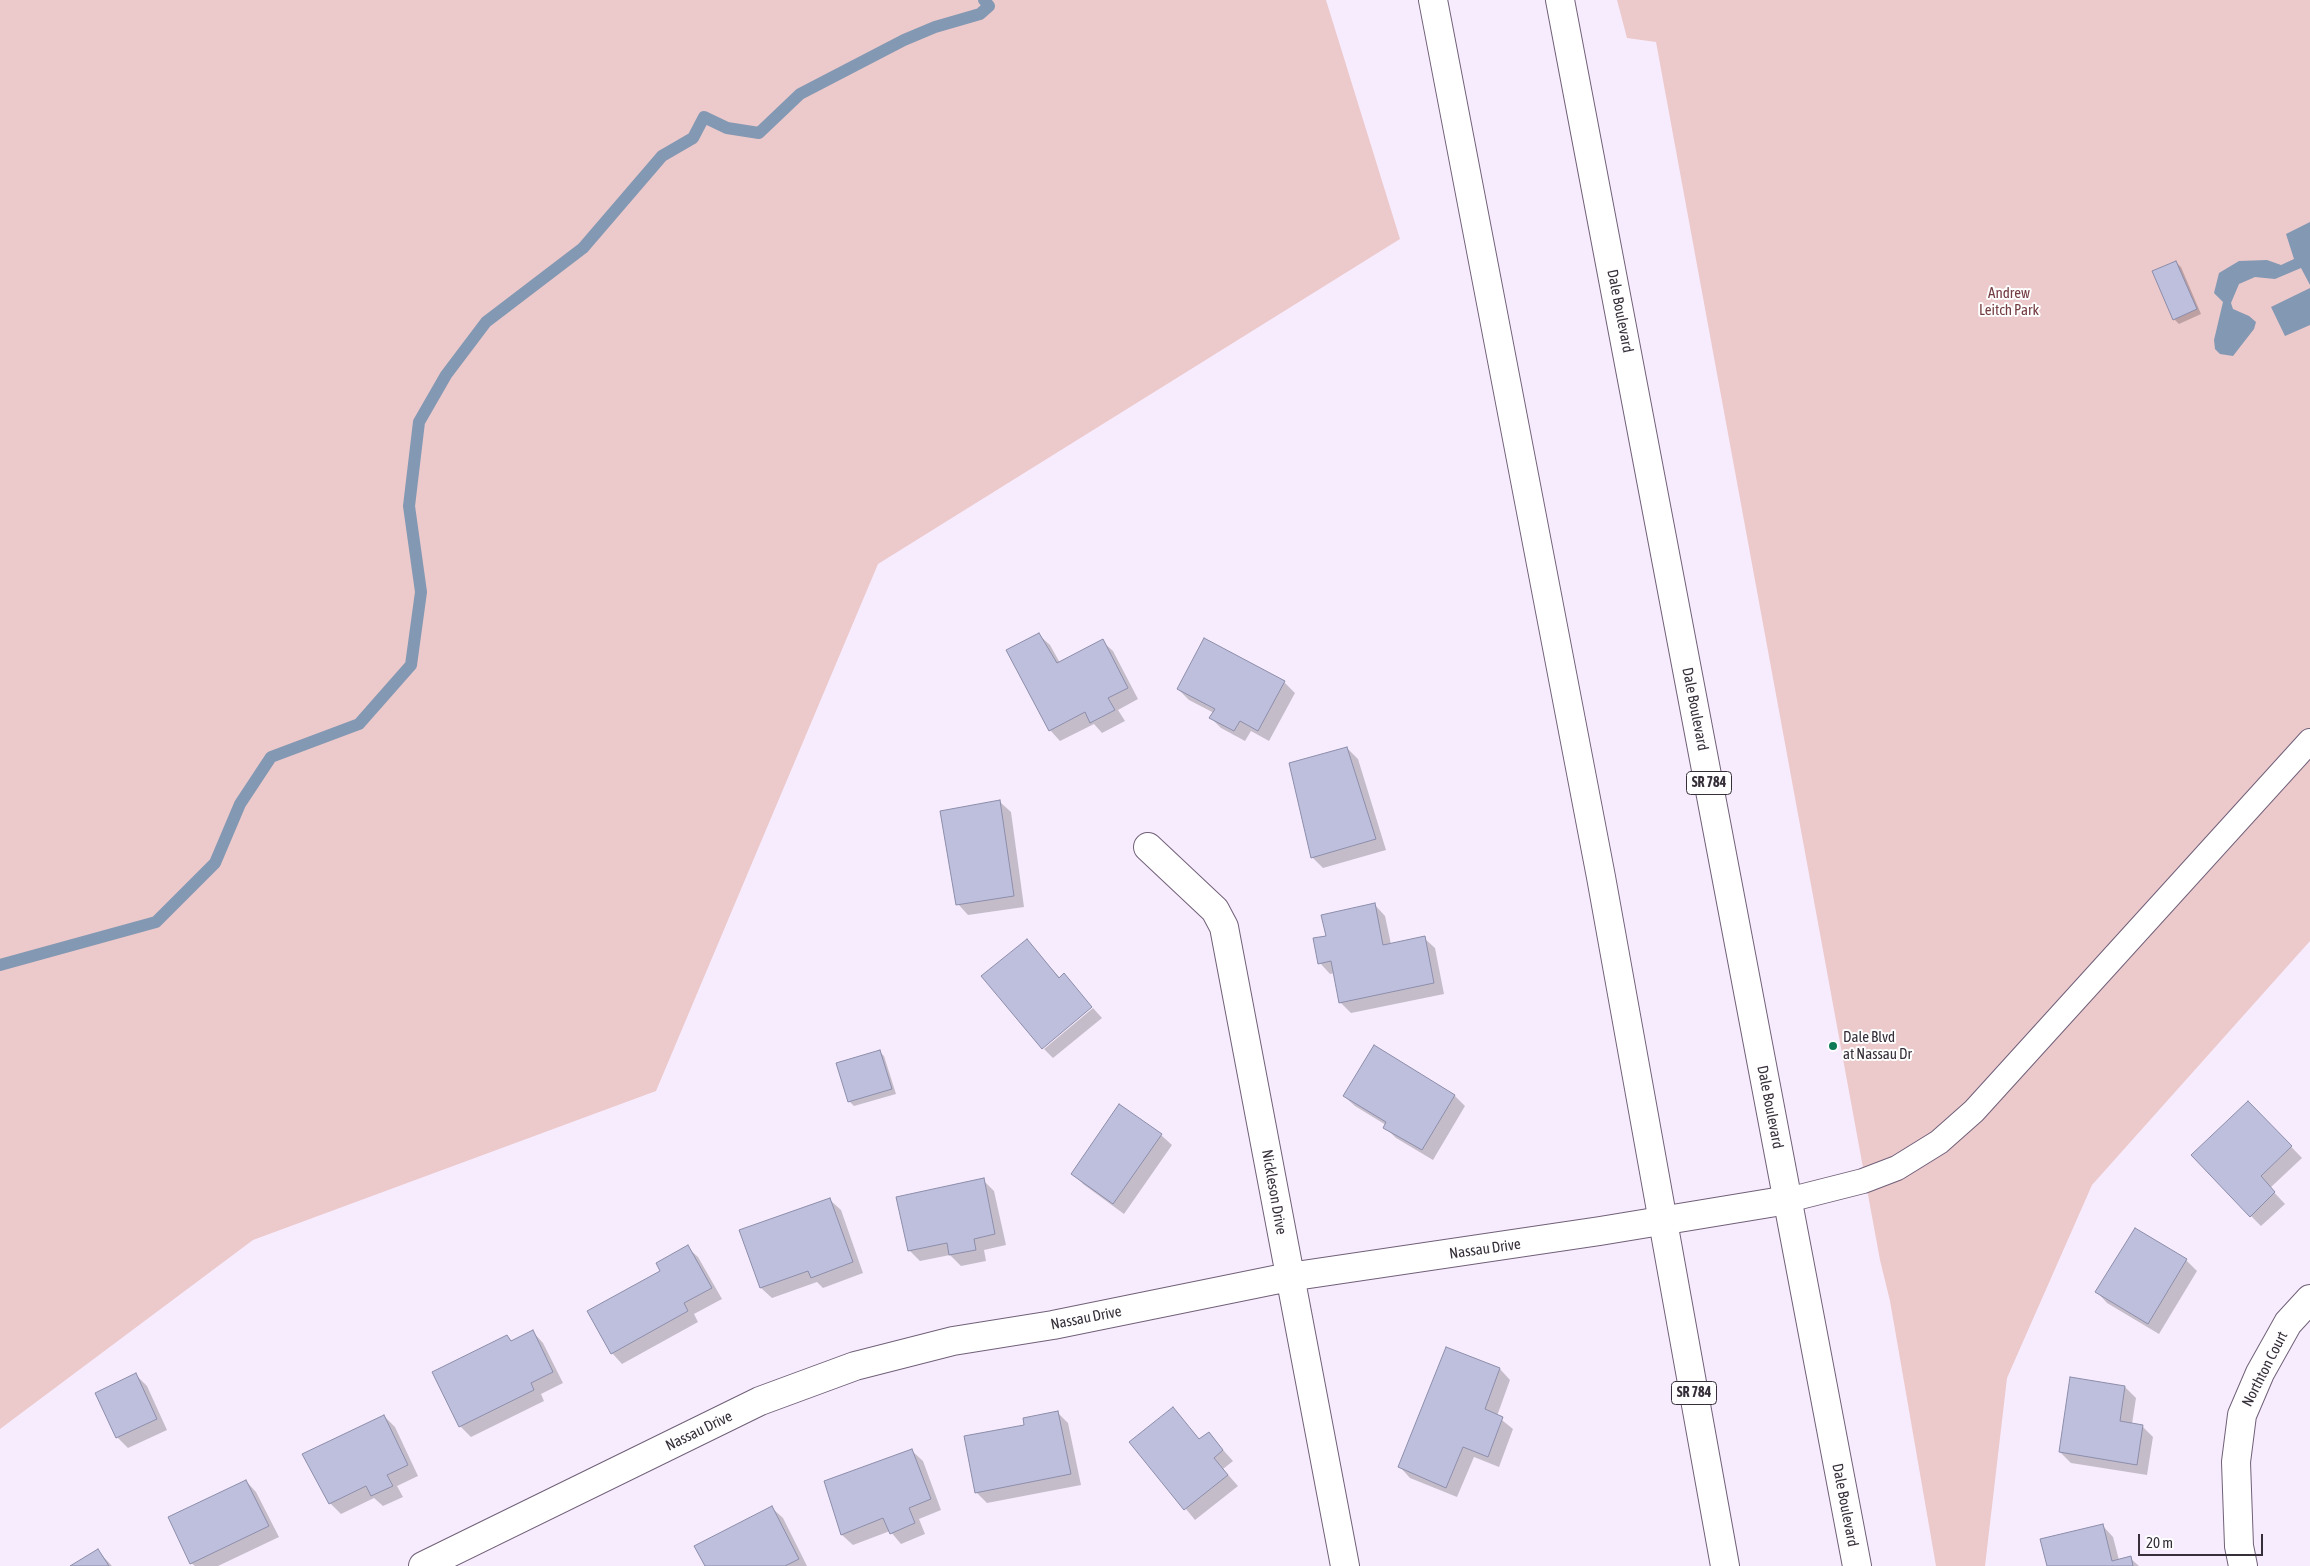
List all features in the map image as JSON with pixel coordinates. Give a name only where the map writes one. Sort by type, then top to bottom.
[{"type":"main road","name":"SR 784","points":[[1433,0],[1602,887],[1726,1566]]},
{"type":"main road","name":"Dale Boulevard","points":[[1560,0],[1857,1566]]},
{"type":"main road","name":"Nickleson Drive","points":[[1148,847],[1214,910],[1224,927],[1345,1566]]},
{"type":"main road","name":"Nassau Drive","points":[[423,1566],[760,1401],[855,1366],[953,1341],[1053,1325],[1290,1277],[1663,1221],[1788,1200]]},
{"type":"main road","name":"Northton Court","points":[[2243,1566],[2239,1546],[2236,1462],[2242,1415],[2260,1373],[2288,1323],[2310,1299]]},
{"type":"lane","points":[[1788,1200],[1863,1181],[1897,1168],[1946,1136],[1974,1111],[2310,741]]},
{"type":"green space","points":[[0,0],[1326,0],[1400,239],[878,564],[656,1091],[253,1240],[0,1429]]},
{"type":"green space","name":"Andrew Leitch Park","points":[[1617,0],[2310,0],[2310,941],[2092,1185],[2007,1378],[1985,1566],[1936,1566],[1890,1301],[1880,1260],[1656,42],[1627,38]]},
{"type":"water","points":[[2310,222],[2310,285],[2301,268],[2275,279],[2255,277],[2239,284],[2231,303],[2233,309],[2249,316],[2256,322],[2254,329],[2233,356],[2220,354],[2215,349],[2214,340],[2223,302],[2214,293],[2219,273],[2239,261],[2267,260],[2281,265],[2294,259],[2286,234]]},
{"type":"water","points":[[2310,288],[2310,325],[2285,336],[2271,307]]},
{"type":"building","points":[[2176,261],[2197,309],[2173,320],[2152,271]]},
{"type":"building","points":[[1039,633],[1057,663],[1103,639],[1128,688],[1108,698],[1115,710],[1090,723],[1085,712],[1049,731],[1006,650]]},
{"type":"building","points":[[1204,638],[1285,681],[1258,731],[1240,721],[1234,731],[1209,718],[1215,709],[1177,689]]},
{"type":"building","points":[[1347,747],[1376,839],[1311,858],[1289,763]]},
{"type":"building","points":[[1000,800],[1014,896],[956,905],[940,811]]},
{"type":"building","points":[[1375,903],[1383,945],[1425,936],[1434,983],[1339,1003],[1331,961],[1318,964],[1313,938],[1326,936],[1321,915]]},
{"type":"building","points":[[1027,939],[1059,978],[1064,973],[1092,1007],[1042,1049],[981,976]]},
{"type":"building","points":[[1374,1045],[1455,1095],[1422,1150],[1383,1128],[1386,1122],[1343,1096]]},
{"type":"building","points":[[880,1050],[892,1089],[848,1102],[836,1063]]},
{"type":"building","points":[[2248,1101],[2292,1146],[2261,1176],[2275,1192],[2250,1217],[2191,1155]]},
{"type":"building","points":[[1119,1104],[1162,1134],[1113,1204],[1071,1174]]},
{"type":"building","points":[[984,1178],[995,1234],[974,1239],[976,1250],[949,1255],[947,1243],[908,1251],[896,1197]]},
{"type":"building","points":[[830,1198],[853,1262],[811,1278],[808,1271],[760,1288],[739,1230]]},
{"type":"building","points":[[2135,1228],[2187,1259],[2148,1324],[2095,1292]]},
{"type":"building","points":[[688,1245],[712,1288],[684,1303],[688,1311],[611,1354],[587,1311],[660,1271],[656,1263]]},
{"type":"building","points":[[533,1330],[553,1372],[531,1383],[534,1390],[459,1427],[432,1372],[507,1335],[511,1341]]},
{"type":"building","points":[[1446,1347],[1500,1368],[1485,1409],[1503,1417],[1488,1457],[1463,1447],[1446,1488],[1398,1467]]},
{"type":"building","points":[[136,1373],[157,1419],[116,1438],[95,1393]]},
{"type":"building","points":[[2070,1377],[2125,1386],[2120,1421],[2143,1425],[2137,1465],[2059,1452]]},
{"type":"building","points":[[1173,1407],[1199,1439],[1209,1432],[1223,1450],[1214,1458],[1228,1475],[1184,1510],[1129,1442]]},
{"type":"building","points":[[1058,1411],[1071,1474],[975,1493],[964,1436],[1024,1425],[1023,1418]]},
{"type":"building","points":[[384,1415],[408,1465],[387,1475],[393,1486],[371,1496],[366,1486],[329,1504],[302,1454]]},
{"type":"building","points":[[912,1449],[931,1499],[909,1508],[915,1523],[890,1534],[883,1518],[841,1535],[824,1481]]},
{"type":"building","points":[[246,1480],[269,1526],[190,1564],[168,1517]]},
{"type":"building","points":[[772,1506],[799,1559],[785,1566],[705,1566],[694,1546]]},
{"type":"building","points":[[2103,1524],[2112,1561],[2131,1556],[2133,1566],[2047,1566],[2040,1539]]},
{"type":"building","points":[[98,1549],[109,1566],[70,1566]]},
{"type":"waterway","points":[[0,965],[156,922],[215,863],[240,804],[271,757],[359,724],[411,665],[421,592],[409,506],[419,422],[446,375],[486,322],[583,248],[662,156],[693,138],[704,117],[727,128],[759,133],[800,94],[904,40],[935,27],[980,14],[989,6],[984,0]]},
{"type":"place","name":"Dale Blvd at Nassau Dr","points":[[1833,1046]]}]
